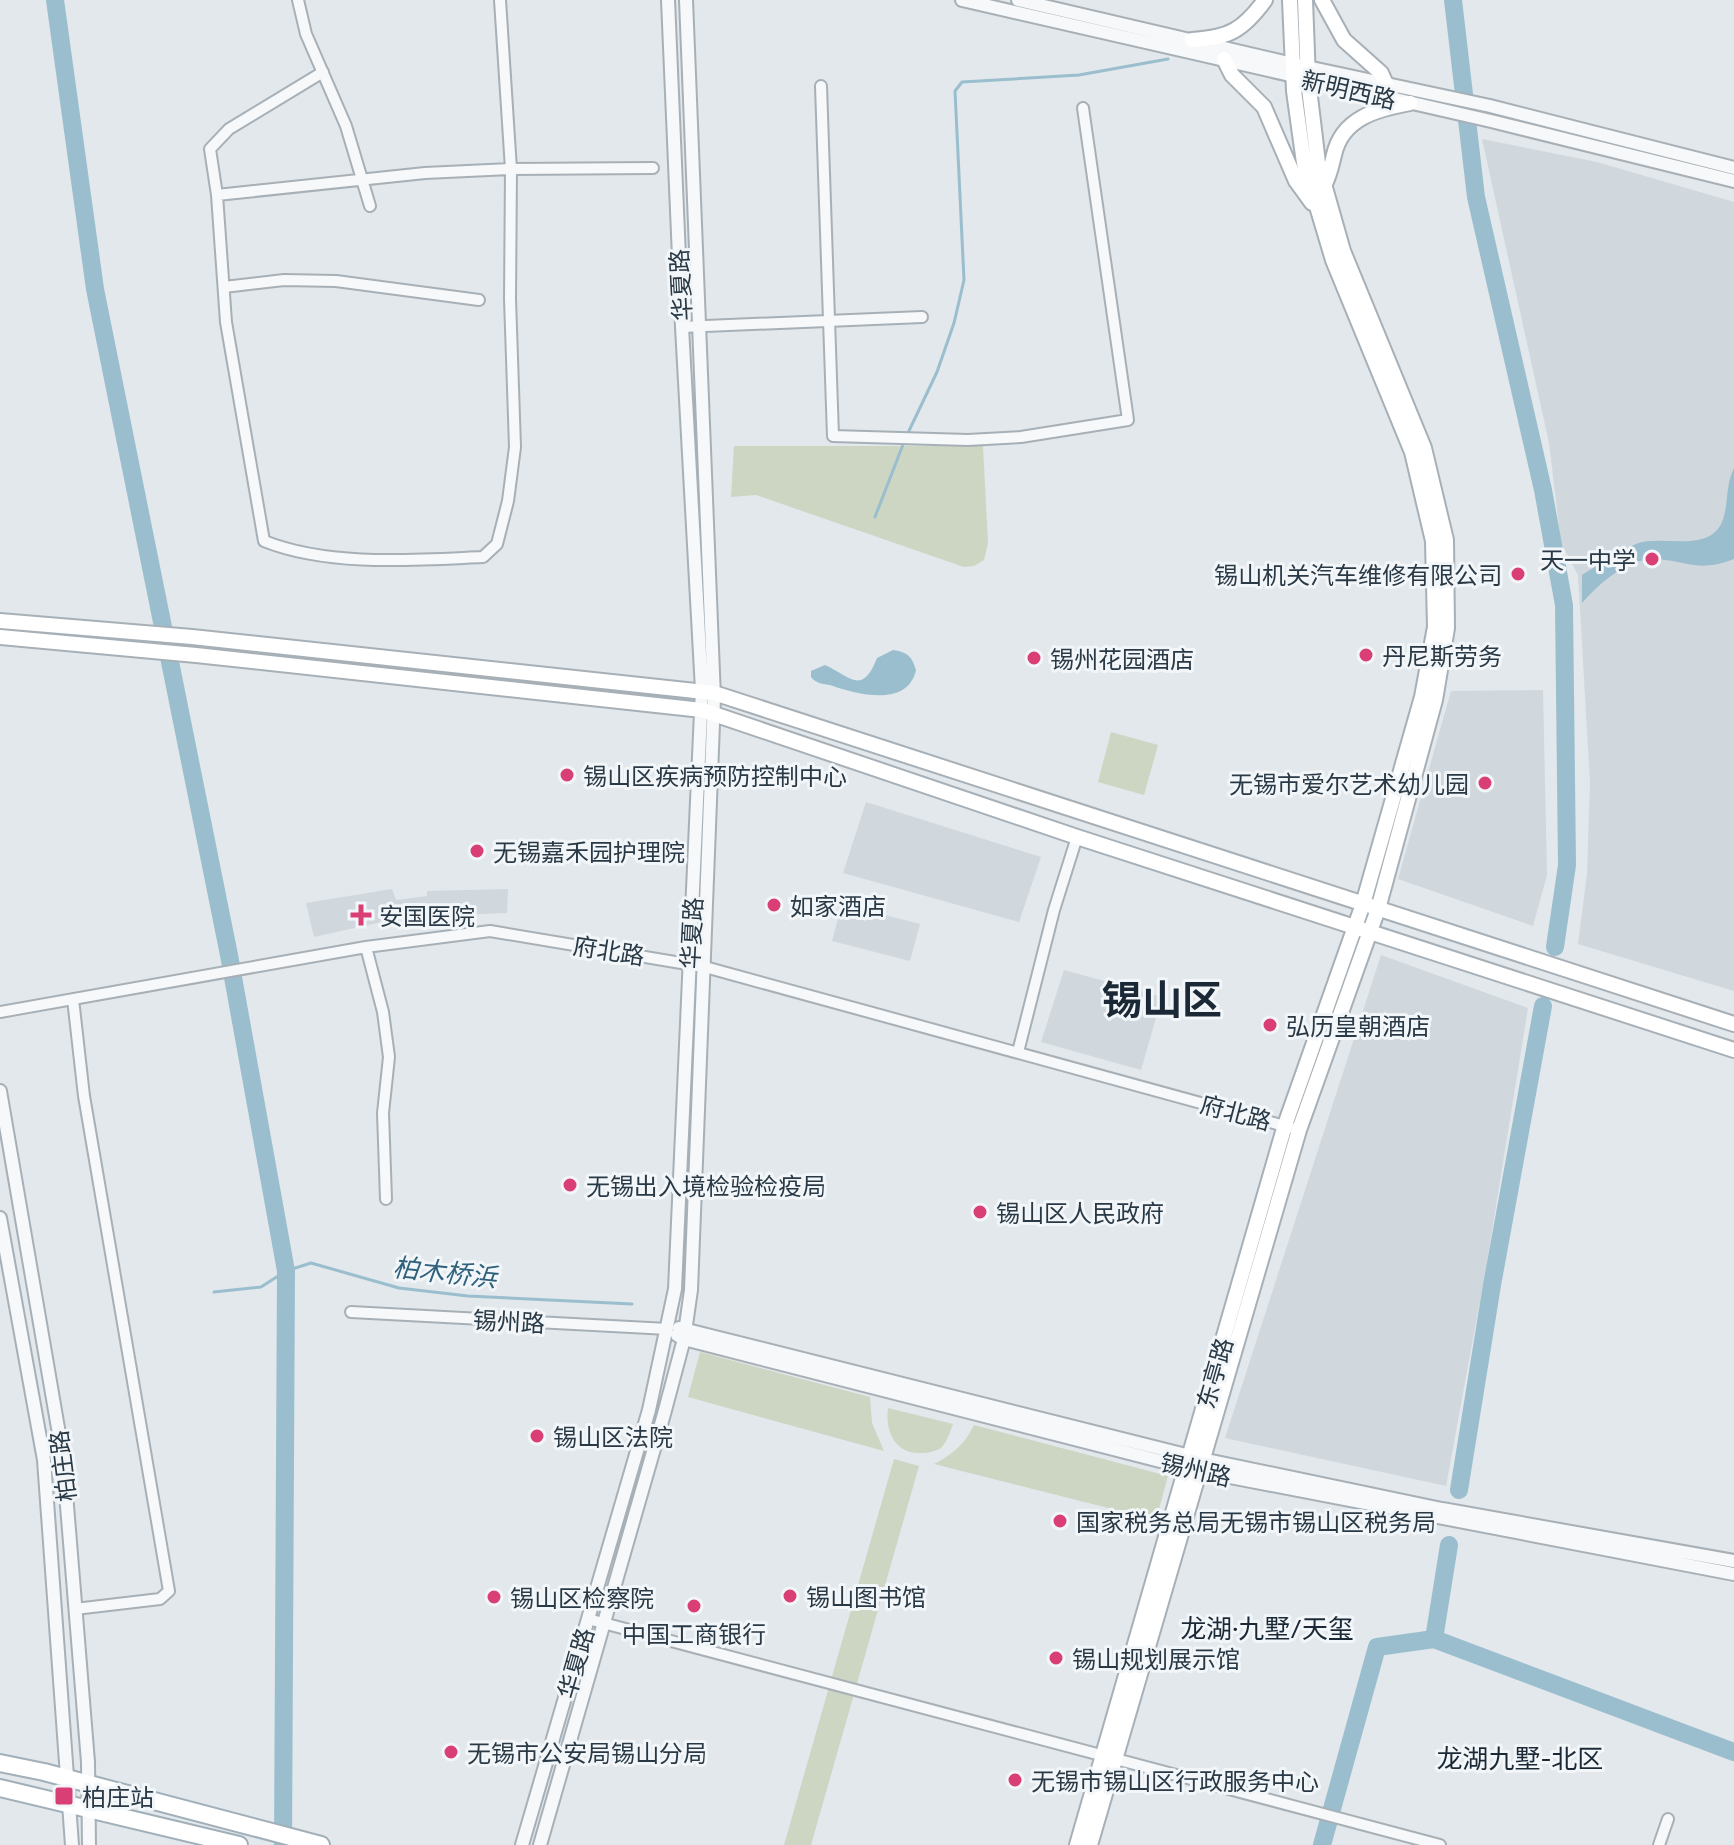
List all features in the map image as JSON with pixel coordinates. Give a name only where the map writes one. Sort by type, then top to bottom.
[{"type":"main road","points":[[1192,40],[1233,33],[1245,25],[1265,0]]},
{"type":"main road","points":[[1290,0],[1300,72],[1304,163],[1316,209]]},
{"type":"main road","points":[[1300,72],[1305,0]]},
{"type":"main road","points":[[1322,0],[1344,40],[1381,73],[1386,84]]},
{"type":"main road","points":[[1224,59],[1232,75],[1264,107],[1296,181],[1316,209]]},
{"type":"main road","name":"东亭路","points":[[1292,1127],[1378,909],[1435,700],[1447,628],[1446,540],[1424,448],[1343,251],[1318,163],[1300,72]]},
{"type":"main road","points":[[1324,186],[1332,171],[1334,153],[1344,132],[1353,123],[1367,114],[1410,103]]},
{"type":"main road","name":"东亭路","points":[[1077,1845],[1109,1757],[1292,1127],[1363,904],[1422,697],[1435,627],[1433,541],[1412,452],[1333,260],[1316,209]]},
{"type":"main road","points":[[0,621],[192,637],[708,692],[1734,1024]]},
{"type":"main road","points":[[0,637],[196,655],[708,712],[1077,837],[1734,1050]]},
{"type":"main road","name":"东亭路","points":[[1090,1845],[1109,1757]]},
{"type":"main road","points":[[0,1763],[321,1845]]},
{"type":"main road","points":[[0,1788],[239,1845]]},
{"type":"street","points":[[298,0],[306,34],[346,126],[370,206]]},
{"type":"street","points":[[323,72],[229,129],[210,149],[217,195],[226,322],[264,541],[281,548],[388,562],[483,557],[497,544],[508,501],[515,447],[510,299],[511,169],[500,0]]},
{"type":"street","name":"华夏路","points":[[668,0],[682,327],[708,692]]},
{"type":"street","name":"华夏路","points":[[540,1845],[684,1334],[691,1290],[705,967],[708,692],[686,0]]},
{"type":"street","name":"新明西路","points":[[962,0],[1224,59],[1435,94],[1734,168]]},
{"type":"street","name":"新明西路","points":[[1018,0],[1192,40],[1410,103],[1734,181]]},
{"type":"street","points":[[821,86],[833,436],[968,440],[1008,438],[1128,420],[1083,108]]},
{"type":"street","points":[[217,195],[511,169],[653,168]]},
{"type":"street","points":[[224,287],[284,280],[336,281],[479,300]]},
{"type":"street","points":[[682,327],[922,317]]},
{"type":"street","name":"华夏路","points":[[522,1845],[649,1410],[675,1289],[689,963],[708,712]]},
{"type":"street","points":[[1018,1052],[1054,910],[1077,837]]},
{"type":"street","name":"府北路","points":[[0,1012],[366,947],[490,931],[689,963],[1292,1127]]},
{"type":"street","points":[[366,947],[383,1012],[389,1057],[383,1113],[386,1199]]},
{"type":"street","points":[[73,999],[84,1096],[169,1591],[160,1599],[75,1609]]},
{"type":"street","name":"柏庄路","points":[[0,1091],[63,1457],[88,1784],[89,1845]]},
{"type":"street","name":"柏庄路","points":[[0,1218],[44,1460],[72,1845]]},
{"type":"street","name":"锡州路","points":[[351,1312],[668,1329],[1194,1463],[1734,1574]]},
{"type":"street","name":"锡州路","points":[[1194,1463],[1734,1561]]},
{"type":"street","points":[[588,1619],[1440,1845]]},
{"type":"street","points":[[1659,1845],[1668,1819]]},
{"type":"shaded area","name":"天一中学","points":[[1482,139],[1597,162],[1734,202],[1734,991],[1578,944],[1587,874],[1590,782],[1578,575],[1561,543],[1549,443]]},
{"type":"shaded area","name":"无锡市爱尔艺术幼儿园","points":[[1543,690],[1547,875],[1533,926],[1398,879],[1451,691]]},
{"type":"shaded area","points":[[866,802],[1041,857],[1019,922],[843,873]]},
{"type":"shaded area","name":"安国医院","points":[[392,889],[396,900],[427,896],[427,891],[508,889],[507,913],[430,916],[427,912],[314,937],[306,903]]},
{"type":"shaded area","points":[[842,904],[920,924],[910,961],[832,941]]},
{"type":"shaded area","points":[[1381,955],[1528,1008],[1486,1268],[1446,1486],[1225,1438]]},
{"type":"shaded area","points":[[1064,970],[1162,997],[1141,1070],[1041,1042]]},
{"type":"green space","points":[[734,446],[983,446],[988,543],[984,560],[964,567],[756,495],[731,497]]},
{"type":"green space","points":[[1111,732],[1158,745],[1144,795],[1098,782]]},
{"type":"green space","points":[[700,1352],[870,1397],[872,1423],[884,1451],[688,1397]]},
{"type":"green space","points":[[888,1408],[953,1424],[947,1440],[941,1448],[927,1453],[905,1450],[890,1433]]},
{"type":"green space","points":[[974,1425],[1168,1476],[1156,1520],[934,1464],[957,1448]]},
{"type":"green space","points":[[894,1459],[919,1466],[811,1845],[784,1845]]},
{"type":"water","points":[[1734,468],[1734,559],[1702,566],[1655,559],[1634,563],[1605,580],[1582,603],[1582,575],[1622,551],[1646,541],[1695,540],[1715,532],[1722,522]]},
{"type":"water","points":[[893,650],[908,656],[916,670],[911,682],[893,694],[869,695],[818,683],[811,677],[811,671],[825,665],[849,678],[861,680],[872,670],[877,658]]},
{"type":"waterway","points":[[55,0],[95,289],[229,955],[286,1271],[283,1845]]},
{"type":"waterway","points":[[1453,0],[1476,197],[1543,490],[1564,605],[1567,865],[1555,947]]},
{"type":"waterway","points":[[907,435],[937,372],[954,323],[964,280],[955,91],[962,82],[1079,75],[1168,59]]},
{"type":"waterway","points":[[875,517],[904,442]]},
{"type":"waterway","points":[[1459,1490],[1492,1285],[1543,1006]]},
{"type":"waterway","name":"柏木桥浜","points":[[214,1292],[261,1287],[286,1271],[311,1263],[399,1288],[468,1296],[632,1304]]},
{"type":"waterway","points":[[1449,1545],[1434,1639],[1734,1752]]},
{"type":"waterway","points":[[1322,1845],[1377,1647],[1434,1639]]},
{"type":"place","name":"天一中学","points":[[1652,559]]},
{"type":"place","name":"锡山机关汽车维修有限公司","points":[[1518,574]]},
{"type":"place","name":"丹尼斯劳务","points":[[1366,655]]},
{"type":"place","name":"锡州花园酒店","points":[[1034,658]]},
{"type":"place","name":"锡山区疾病预防控制中心","points":[[567,775]]},
{"type":"place","name":"无锡市爱尔艺术幼儿园","points":[[1485,783]]},
{"type":"place","name":"无锡嘉禾园护理院","points":[[477,851]]},
{"type":"place","name":"如家酒店","points":[[774,905]]},
{"type":"place","name":"安国医院","points":[[361,915]]},
{"type":"place","name":"弘历皇朝酒店","points":[[1270,1025]]},
{"type":"place","name":"无锡出入境检验检疫局","points":[[570,1185]]},
{"type":"place","name":"锡山区人民政府","points":[[980,1212]]},
{"type":"place","name":"锡山区法院","points":[[537,1436]]},
{"type":"place","name":"国家税务总局无锡市锡山区税务局","points":[[1060,1521]]},
{"type":"place","name":"锡山图书馆","points":[[790,1596]]},
{"type":"place","name":"锡山区检察院","points":[[494,1597]]},
{"type":"place","name":"中国工商银行","points":[[694,1606]]},
{"type":"place","name":"锡山规划展示馆","points":[[1056,1658]]},
{"type":"place","name":"无锡市公安局锡山分局","points":[[451,1752]]},
{"type":"place","name":"无锡市锡山区行政服务中心","points":[[1015,1780]]},
{"type":"place","name":"柏庄站","points":[[64,1796]]},
{"type":"district","name":"锡山区","points":[[1162,997]]},
{"type":"district","name":"龙湖·九墅/天玺","points":[[1267,1627]]},
{"type":"district","name":"龙湖九墅-北区","points":[[1520,1757]]}]
